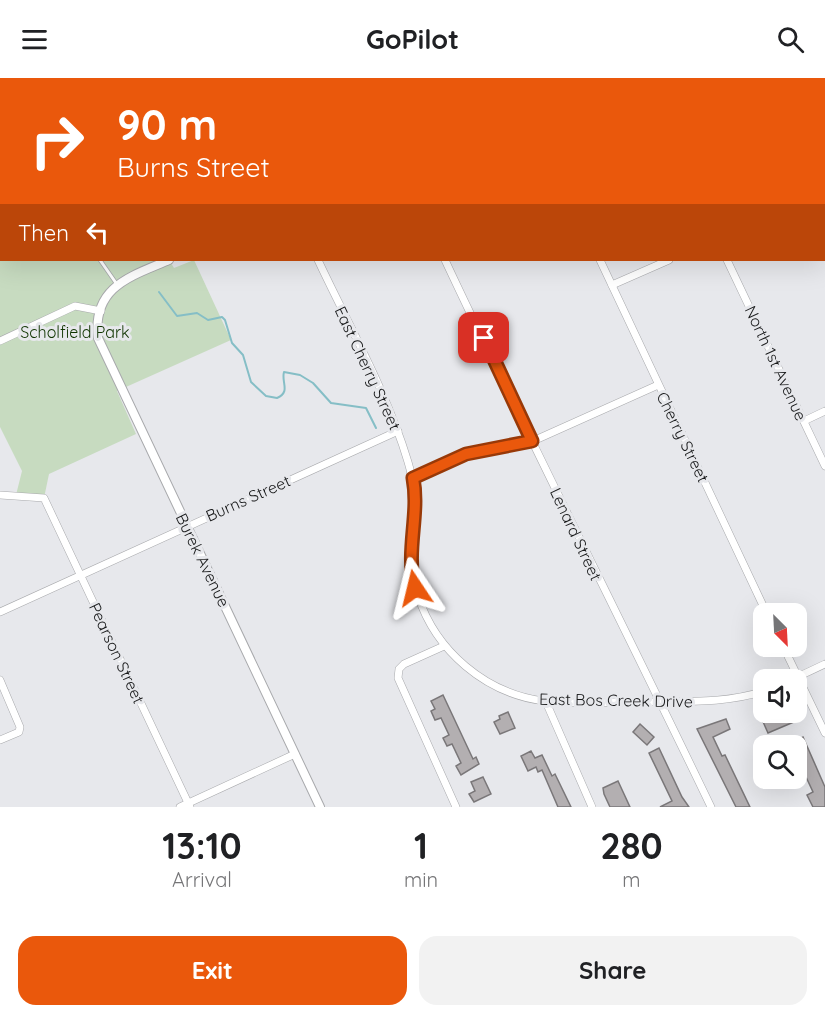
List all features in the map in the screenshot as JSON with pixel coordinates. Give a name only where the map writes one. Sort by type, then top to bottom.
[{"type":"street","points":[[0,341],[75,306],[101,311],[108,295],[117,284],[134,274],[166,261]]},
{"type":"street","name":"East Cherry Street","points":[[318,261],[398,431],[413,478]]},
{"type":"street","name":"Lenard Street","points":[[445,261],[621,627],[661,702],[711,807]]},
{"type":"street","name":"Cherry Street","points":[[600,261],[762,603]]},
{"type":"street","points":[[612,285],[663,261]]},
{"type":"street","name":"North 1st Avenue","points":[[727,261],[825,466]]},
{"type":"street","name":"Burek Avenue","points":[[101,311],[98,328],[101,345],[320,807]]},
{"type":"street","points":[[413,478],[466,454],[532,441],[658,385]]},
{"type":"street","points":[[804,421],[825,411]]},
{"type":"street","name":"Burns Street","points":[[0,612],[398,431]]},
{"type":"street","name":"East Bos Creek Drive","points":[[413,478],[412,572],[423,611],[444,646],[466,667],[486,681],[518,695],[546,702],[719,700],[753,693]]},
{"type":"street","name":"Pearson Street","points":[[0,495],[44,498],[189,805]]},
{"type":"street","points":[[444,646],[404,664],[399,669],[398,678],[456,807]]},
{"type":"street","points":[[807,672],[825,664]]},
{"type":"street","points":[[0,680],[20,727],[19,732],[0,740]]},
{"type":"street","points":[[807,701],[825,733]]},
{"type":"street","points":[[546,702],[592,807]]},
{"type":"street","points":[[180,807],[189,805],[295,754]]},
{"type":"lane","points":[[101,261],[117,284]]},
{"type":"green space","name":"Scholfield Park","points":[[0,261],[170,261],[174,268],[194,261],[231,340],[117,391],[136,434],[49,474],[44,498],[16,495],[22,471],[0,427]]},
{"type":"building","points":[[443,695],[473,759],[476,757],[479,764],[461,775],[456,766],[461,763],[452,744],[447,746],[443,738],[449,735],[441,718],[435,720],[431,711],[435,709],[431,701]]},
{"type":"building","points":[[508,712],[515,728],[500,734],[494,722],[500,719],[499,716]]},
{"type":"building","points":[[726,719],[730,729],[713,737],[722,756],[725,755],[750,807],[736,807],[697,729]]},
{"type":"building","points":[[764,723],[791,723],[768,733]]},
{"type":"building","points":[[640,724],[654,737],[647,745],[633,732]]},
{"type":"building","points":[[807,746],[825,787],[825,807],[813,807],[807,795],[813,792],[807,779]]},
{"type":"building","points":[[659,748],[689,807],[660,807],[672,801],[649,753]]},
{"type":"building","points":[[531,751],[535,758],[542,755],[552,776],[555,774],[571,807],[558,807],[542,770],[538,772],[536,767],[528,771],[521,756]]},
{"type":"building","points":[[483,777],[491,794],[474,802],[469,794],[475,791],[471,782]]},
{"type":"building","points":[[618,781],[630,807],[610,807],[604,794],[603,788]]},
{"type":"waterway","points":[[159,292],[177,316],[197,313],[208,320],[222,317],[232,343],[243,355],[251,382],[266,396],[277,398],[284,393],[284,372],[300,375],[313,383],[331,403],[366,408],[376,428]]},
{"type":"route","points":[[415,588],[410,553],[414,502],[413,478],[466,454],[532,441],[484,338]]}]
